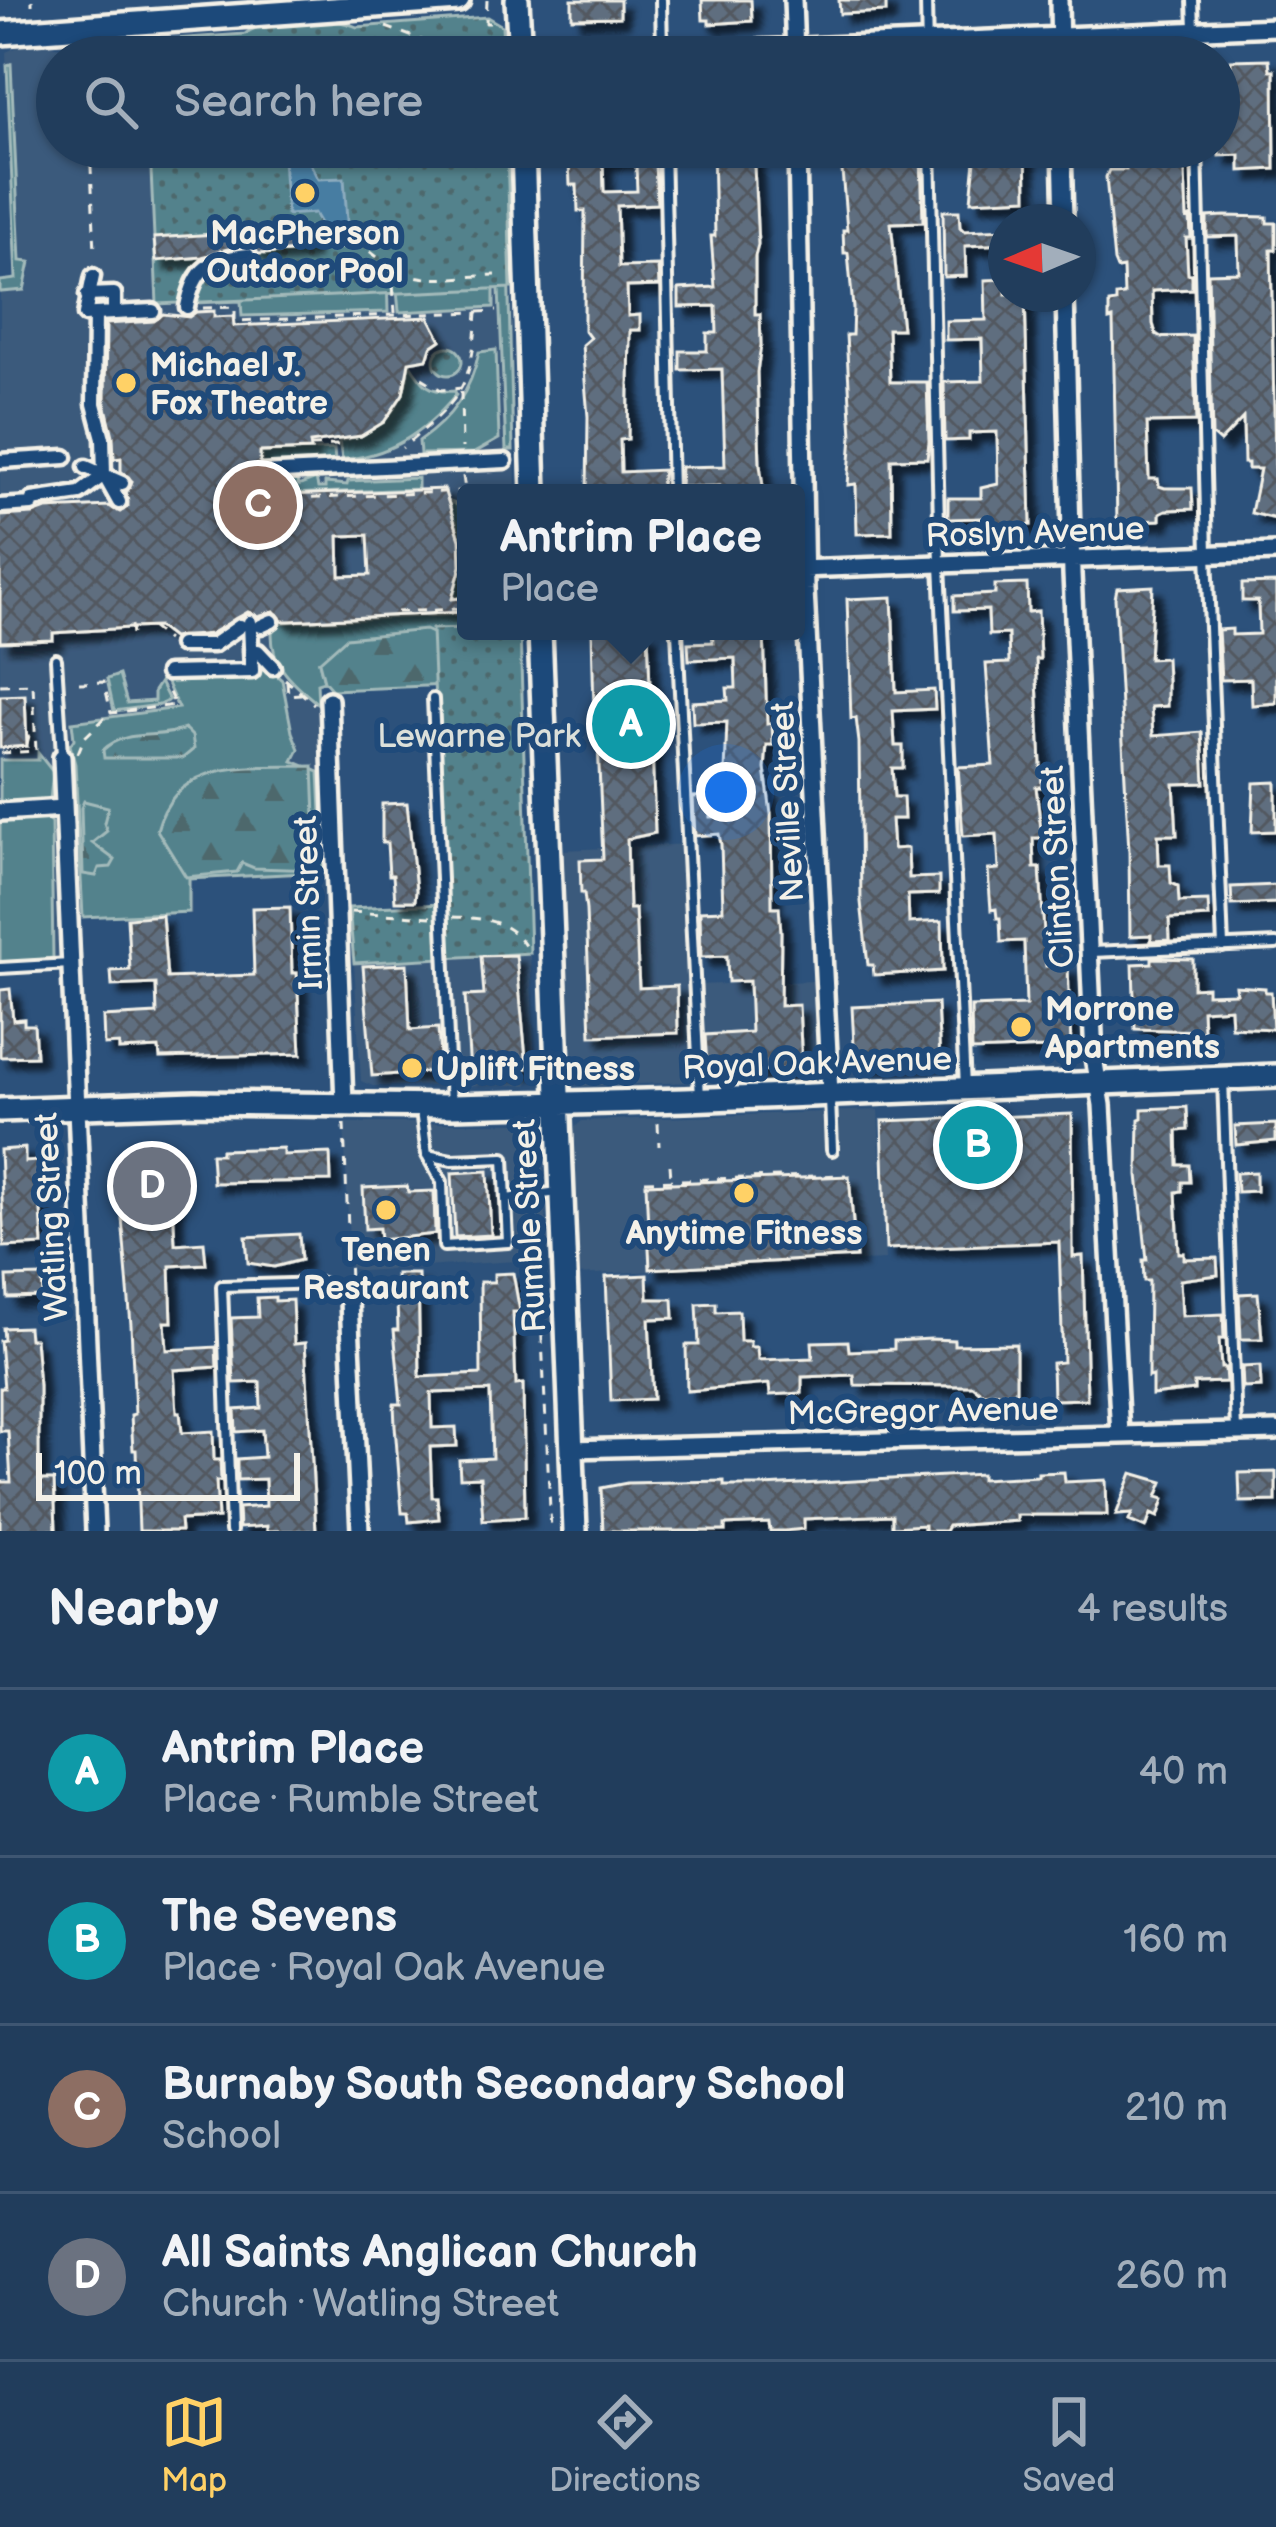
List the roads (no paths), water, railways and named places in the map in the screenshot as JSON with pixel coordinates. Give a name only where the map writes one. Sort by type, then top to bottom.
[{"type":"street","points":[[0,33],[296,6],[458,0]]},
{"type":"street","points":[[517,0],[518,36]]},
{"type":"street","points":[[794,0],[795,36]]},
{"type":"street","points":[[1058,0],[1059,36],[1276,27]]},
{"type":"street","points":[[524,168],[534,484]]},
{"type":"street","name":"Neville Street","points":[[796,168],[799,484]]},
{"type":"street","points":[[1063,168],[1064,204]]},
{"type":"street","points":[[189,308],[199,274],[214,260],[248,255]]},
{"type":"street","points":[[93,276],[86,315],[153,310]]},
{"type":"street","points":[[87,295],[114,294],[94,386],[108,456],[104,475],[119,502]]},
{"type":"street","name":"Clinton Street","points":[[1065,312],[1090,952],[1120,1436]]},
{"type":"street","points":[[0,461],[65,458]]},
{"type":"street","points":[[260,473],[505,461]]},
{"type":"street","points":[[86,467],[122,483]]},
{"type":"street","points":[[0,506],[80,493],[104,475]]},
{"type":"street","name":"Roslyn Avenue","points":[[805,568],[1276,552]]},
{"type":"street","points":[[165,677],[218,669],[252,670],[254,624],[213,645],[175,644]]},
{"type":"street","name":"Rumble Street","points":[[540,640],[574,1531]]},
{"type":"street","name":"Neville Street","points":[[804,640],[830,1094]]},
{"type":"street","points":[[213,645],[218,669]]},
{"type":"street","points":[[195,671],[196,648]]},
{"type":"street","points":[[251,651],[258,651],[273,667]]},
{"type":"street","name":"Irmin Street","points":[[329,700],[344,1104]]},
{"type":"street","name":"Watling Street","points":[[69,757],[64,808],[95,1531]]},
{"type":"street","points":[[0,812],[64,808]]},
{"type":"street","name":"Royal Oak Avenue","points":[[0,1110],[700,1100],[1276,1076]]},
{"type":"street","points":[[349,1301],[360,1531]]},
{"type":"street","name":"McGregor Avenue","points":[[572,1449],[1276,1431]]},
{"type":"lane","points":[[661,0],[662,36]]},
{"type":"lane","points":[[926,0],[927,36]]},
{"type":"lane","points":[[1192,0],[1193,36]]},
{"type":"lane","points":[[664,168],[672,484]]},
{"type":"lane","points":[[930,168],[940,565],[965,1089]]},
{"type":"lane","points":[[1198,168],[1223,946]]},
{"type":"lane","points":[[677,640],[700,1100]]},
{"type":"lane","points":[[56,659],[69,757]]},
{"type":"lane","points":[[433,700],[451,1106]]},
{"type":"lane","points":[[1090,952],[1276,944]]},
{"type":"lane","points":[[0,968],[71,964]]},
{"type":"lane","points":[[1223,1079],[1236,1432]]},
{"type":"lane","points":[[830,1094],[832,1150]]},
{"type":"lane","points":[[420,1103],[427,1155],[442,1181],[444,1246],[508,1242],[504,1158],[452,1160],[427,1155]]},
{"type":"lane","points":[[506,1198],[559,1191]]},
{"type":"lane","points":[[231,1531],[222,1286],[322,1282],[349,1301]]},
{"type":"place","name":"MacPherson Outdoor Pool","points":[[305,193]]},
{"type":"place","name":"Michael J. Fox Theatre","points":[[126,383]]},
{"type":"place","name":"Burnaby South Secondary School","points":[[258,505]]},
{"type":"place","name":"Antrim Place","points":[[631,724]]},
{"type":"place","name":"Morrone Apartments","points":[[1021,1027]]},
{"type":"place","name":"Uplift Fitness","points":[[412,1068]]},
{"type":"place","name":"The Sevens","points":[[978,1145]]},
{"type":"place","name":"All Saints Anglican Church","points":[[152,1186]]},
{"type":"place","name":"Anytime Fitness","points":[[744,1193]]},
{"type":"place","name":"Tenen Restaurant","points":[[386,1210]]},
{"type":"park label","name":"Lewarne Park","points":[[479,735]]}]
